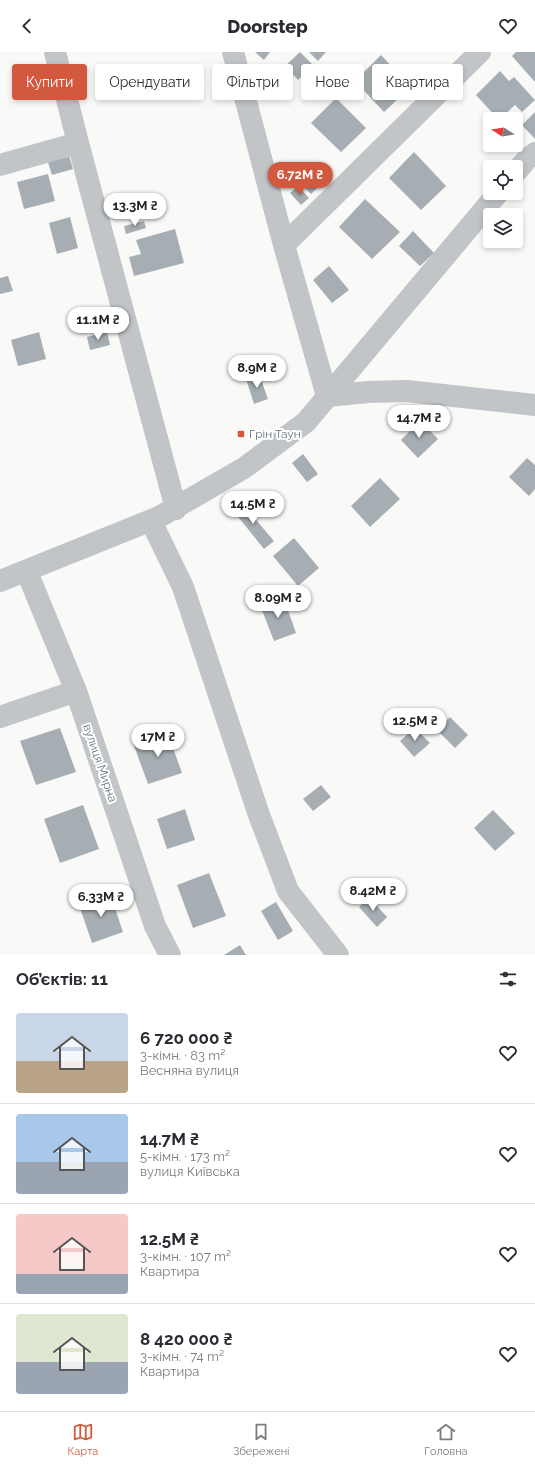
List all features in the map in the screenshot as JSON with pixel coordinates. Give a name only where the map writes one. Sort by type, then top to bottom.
[{"type":"street","points":[[55,52],[78,144],[176,509]]},
{"type":"street","points":[[233,52],[284,246],[327,396]]},
{"type":"street","points":[[284,246],[480,52]]},
{"type":"street","points":[[0,165],[78,144]]},
{"type":"street","points":[[523,164],[535,153]]},
{"type":"street","points":[[0,581],[27,572],[176,509],[244,468],[306,422],[492,200]]},
{"type":"street","points":[[327,396],[368,392],[407,391],[535,405]]},
{"type":"street","points":[[151,520],[184,587],[259,815],[288,891],[338,955]]},
{"type":"street","name":"вулиця Мирна","points":[[27,572],[76,691],[156,926],[170,955]]},
{"type":"street","points":[[0,717],[76,691]]},
{"type":"building","points":[[255,52],[270,52],[264,60]]},
{"type":"building","points":[[300,52],[312,64],[301,64],[301,77],[298,80],[293,75],[293,64],[287,64]]},
{"type":"building","points":[[309,52],[326,52],[318,61]]},
{"type":"building","points":[[516,52],[535,52],[535,82],[512,56]]},
{"type":"building","points":[[381,55],[389,64],[372,64]]},
{"type":"building","points":[[372,64],[372,99],[364,91],[364,72]]},
{"type":"building","points":[[500,71],[509,81],[514,77],[535,100],[522,112],[515,105],[508,112],[492,112],[476,95]]},
{"type":"building","points":[[334,100],[338,100],[366,128],[341,152],[311,123]]},
{"type":"building","points":[[373,100],[397,100],[384,112]]},
{"type":"building","points":[[535,112],[535,139],[523,126],[523,124]]},
{"type":"building","points":[[414,152],[446,186],[421,210],[389,178]]},
{"type":"building","points":[[69,156],[73,169],[52,175],[48,162]]},
{"type":"building","points":[[301,165],[320,185],[311,194],[291,174]]},
{"type":"building","points":[[48,174],[55,201],[24,209],[17,182]]},
{"type":"building","points":[[298,186],[309,198],[301,205],[290,193]]},
{"type":"building","points":[[365,199],[400,232],[372,259],[339,227]]},
{"type":"building","points":[[70,217],[78,248],[57,254],[49,223]]},
{"type":"building","points":[[144,221],[146,228],[126,234],[124,226]]},
{"type":"building","points":[[175,229],[184,263],[134,276],[129,257],[141,254],[136,240]]},
{"type":"building","points":[[413,231],[434,253],[420,266],[399,246]]},
{"type":"building","points":[[329,266],[349,290],[332,303],[313,280]]},
{"type":"building","points":[[8,276],[13,291],[0,294],[0,278]]},
{"type":"building","points":[[39,332],[46,359],[18,366],[11,340]]},
{"type":"building","points":[[107,332],[110,345],[90,350],[87,337]]},
{"type":"building","points":[[259,374],[268,399],[254,404],[246,379]]},
{"type":"building","points":[[420,421],[438,439],[418,458],[401,440]]},
{"type":"building","points":[[303,454],[318,474],[307,482],[292,463]]},
{"type":"building","points":[[527,458],[535,465],[535,489],[529,496],[509,477]]},
{"type":"building","points":[[380,478],[400,499],[370,527],[351,506]]},
{"type":"building","points":[[240,501],[274,541],[264,549],[231,508]]},
{"type":"building","points":[[294,538],[319,568],[298,586],[273,556]]},
{"type":"building","points":[[283,596],[296,633],[274,641],[260,605]]},
{"type":"building","points":[[450,717],[468,735],[455,748],[437,730]]},
{"type":"building","points":[[60,728],[76,772],[36,785],[20,741]]},
{"type":"building","points":[[415,728],[430,743],[414,757],[400,741]]},
{"type":"building","points":[[167,731],[182,773],[148,784],[133,743]]},
{"type":"building","points":[[321,785],[331,797],[313,811],[303,799]]},
{"type":"building","points":[[83,805],[99,849],[60,863],[44,819]]},
{"type":"building","points":[[185,809],[195,840],[167,849],[157,819]]},
{"type":"building","points":[[493,810],[515,833],[495,851],[474,828]]},
{"type":"building","points":[[209,873],[226,916],[193,928],[177,885]]},
{"type":"building","points":[[110,893],[123,932],[92,943],[79,905]]},
{"type":"building","points":[[369,897],[387,917],[377,927],[359,907]]},
{"type":"building","points":[[276,902],[293,931],[278,940],[261,911]]},
{"type":"building","points":[[240,945],[246,955],[224,955]]},
{"type":"place","name":"Грін Таун","points":[[241,434]]}]
